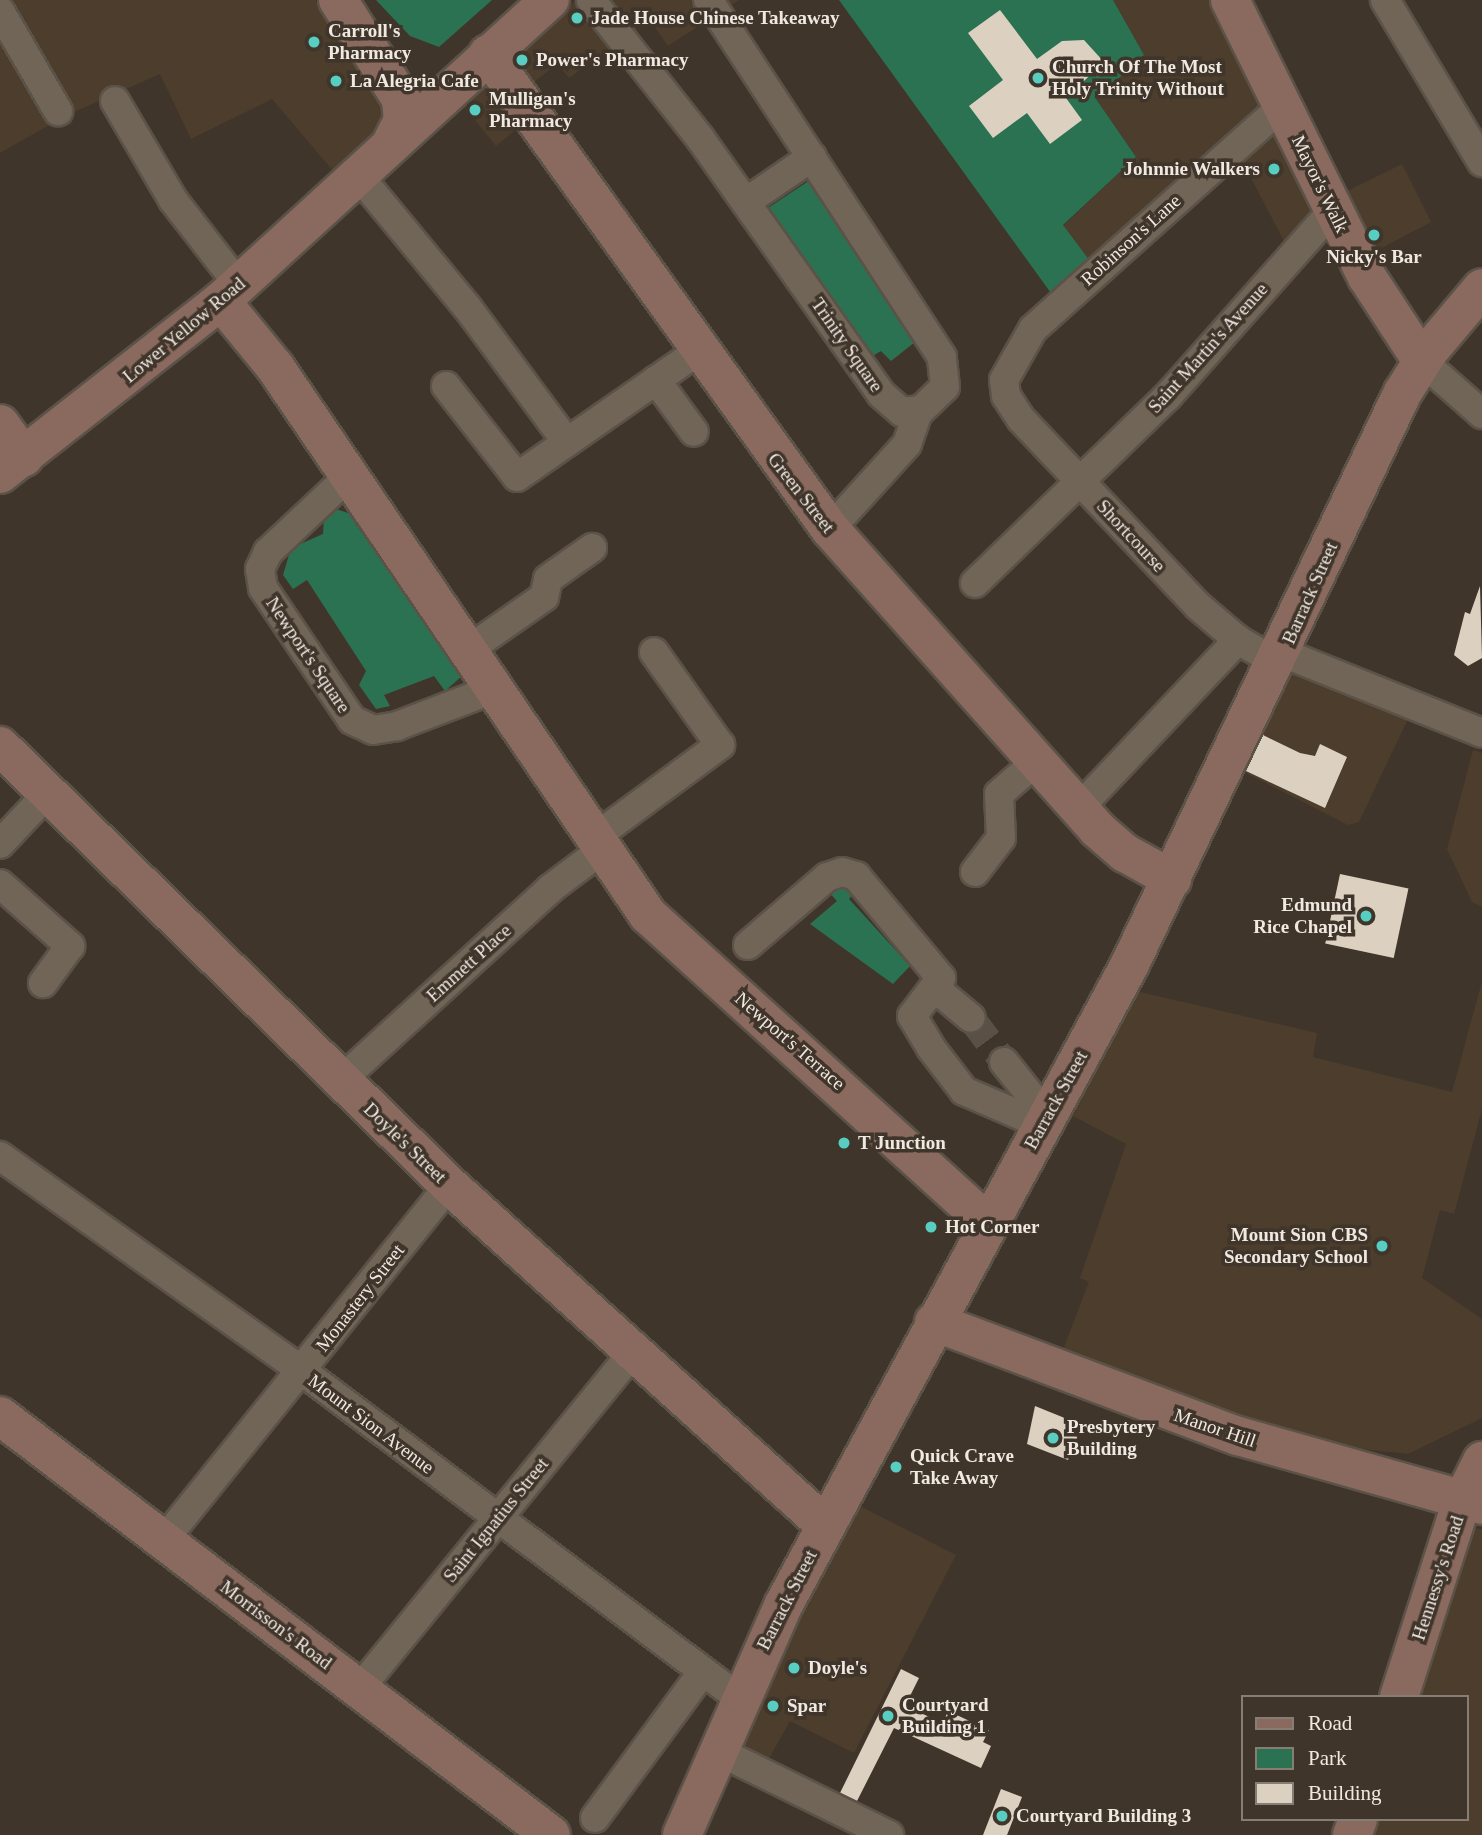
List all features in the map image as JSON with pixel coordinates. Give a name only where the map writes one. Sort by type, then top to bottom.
[{"type":"street","points":[[338,0],[380,62],[403,106],[402,127],[392,142]]},
{"type":"street","name":"Lower Yellow Road","points":[[12,465],[230,293],[550,0]]},
{"type":"street","name":"Trinity Square","points":[[591,0],[746,202],[886,399],[902,412],[919,411]]},
{"type":"street","points":[[708,0],[944,363],[942,392],[919,411],[907,444],[830,529]]},
{"type":"street","name":"Mayor's Walk","points":[[1230,0],[1333,210],[1390,316],[1422,361]]},
{"type":"street","points":[[1385,0],[1482,162]]},
{"type":"street","points":[[0,11],[58,111]]},
{"type":"street","points":[[380,62],[419,81],[448,79],[482,60]]},
{"type":"street","name":"Green Street","points":[[482,60],[830,529],[1078,809],[1114,845],[1172,879]]},
{"type":"street","points":[[115,101],[188,220],[266,356],[598,844]]},
{"type":"street","name":"Robinson's Lane","points":[[1004,390],[1007,366],[1032,329],[1282,106]]},
{"type":"street","points":[[746,202],[812,157]]},
{"type":"street","points":[[358,175],[567,442]]},
{"type":"street","name":"Saint Martin's Avenue","points":[[975,583],[1080,482],[1215,344],[1333,210]]},
{"type":"street","name":"Barrack Street","points":[[681,1835],[739,1698],[825,1525],[1047,1117],[1172,879],[1280,658],[1377,445],[1422,361],[1482,288]]},
{"type":"street","points":[[446,386],[517,477],[698,351]]},
{"type":"street","points":[[1422,361],[1482,414]]},
{"type":"street","points":[[656,380],[694,432]]},
{"type":"street","name":"Shortcourse","points":[[1004,390],[1014,411],[1080,482],[1198,607],[1238,640],[1482,733]]},
{"type":"street","points":[[0,424],[12,465]]},
{"type":"street","name":"Newport's Square","points":[[349,476],[268,552],[260,569],[263,588],[352,720],[373,730],[397,726],[494,689]]},
{"type":"street","points":[[468,650],[544,597],[548,579],[592,548]]},
{"type":"street","points":[[1078,809],[1238,640]]},
{"type":"street","name":"Emmett Place","points":[[340,1081],[598,844],[720,746],[654,652]]},
{"type":"street","name":"Doyle's Street","points":[[0,746],[449,1185],[825,1525]]},
{"type":"street","points":[[975,872],[1001,838],[999,794],[1036,762]]},
{"type":"street","points":[[0,844],[47,794]]},
{"type":"street","name":"Newport's Terrace","points":[[598,844],[661,929],[988,1223]]},
{"type":"street","points":[[748,945],[827,877],[842,872],[856,876],[936,968],[941,978],[936,989],[912,1016],[964,1091],[1047,1117]]},
{"type":"street","points":[[0,884],[70,946],[43,983]]},
{"type":"street","points":[[936,989],[971,1018]]},
{"type":"street","points":[[1004,1062],[1047,1117]]},
{"type":"street","name":"Mount Sion Avenue","points":[[0,1156],[302,1371],[701,1674],[739,1698]]},
{"type":"street","name":"Monastery Street","points":[[164,1540],[449,1185]]},
{"type":"street","name":"Manor Hill","points":[[934,1322],[1174,1414],[1472,1503]]},
{"type":"street","name":"Saint Ignatius Street","points":[[360,1688],[632,1353]]},
{"type":"street","name":"Morrisson's Road","points":[[0,1416],[360,1688],[543,1833]]},
{"type":"street","name":"Hennessy's Road","points":[[1400,1695],[1472,1503],[1482,1461]]},
{"type":"street","points":[[595,1818],[701,1674]]},
{"type":"street","points":[[716,1751],[889,1835]]},
{"type":"shaded area","points":[[8,0],[316,0],[395,124],[340,179],[272,99],[191,139],[160,74],[72,113]]},
{"type":"shaded area","points":[[576,0],[739,0],[668,46],[649,19],[569,78],[557,64],[515,97],[530,118],[496,146],[457,98],[501,56]]},
{"type":"shaded area","points":[[1113,0],[1211,0],[1333,198],[1402,164],[1431,222],[1363,258],[1339,211],[1285,243],[1233,144],[1093,265],[1063,226],[1136,157],[1096,99],[1144,55]]},
{"type":"shaded area","points":[[0,37],[53,123],[0,153]]},
{"type":"shaded area","points":[[1289,664],[1408,719],[1359,822],[1348,825],[1240,770]]},
{"type":"shaded area","points":[[1473,750],[1482,753],[1482,907],[1472,902],[1447,849]]},
{"type":"shaded area","points":[[1482,981],[1482,1109],[1454,1214],[1440,1210],[1422,1278],[1482,1319],[1482,1418],[1408,1454],[1335,1446],[1059,1360],[1089,1282],[1080,1278],[1126,1144],[1073,1116],[1136,991],[1317,1033],[1313,1057],[1452,1092]]},
{"type":"shaded area","points":[[858,1505],[956,1555],[854,1753],[790,1721],[766,1764],[730,1745]]},
{"type":"shaded area","points":[[1473,1528],[1482,1529],[1482,1835],[1368,1835],[1373,1821],[1468,1821],[1468,1695],[1416,1695]]},
{"type":"green space","points":[[376,0],[492,0],[439,47],[410,36]]},
{"type":"green space","points":[[839,0],[1113,0],[1144,55],[1096,99],[1136,157],[1063,225],[1093,265],[1056,300]]},
{"type":"green space","points":[[813,178],[915,342],[891,361],[881,351],[869,358],[765,210]]},
{"type":"green space","points":[[336,509],[348,513],[461,677],[445,691],[434,676],[384,695],[390,706],[376,709],[359,685],[366,671],[307,580],[293,589],[283,575],[291,548],[323,534],[324,516]]},
{"type":"green space","points":[[847,885],[855,892],[849,899],[910,966],[893,984],[810,924],[837,901],[825,888]]},
{"type":"building","name":"Church Of The Most Holy Trinity Without","points":[[1000,10],[1037,59],[1062,41],[1084,40],[1104,62],[1066,98],[1082,120],[1050,144],[1027,113],[993,138],[969,106],[1003,80],[968,33]]},
{"type":"building","points":[[1480,586],[1482,658],[1468,666],[1454,655],[1465,612],[1470,614]]},
{"type":"building","points":[[1263,735],[1300,753],[1315,756],[1320,744],[1347,757],[1325,808],[1246,771]]},
{"type":"building","name":"Edmund Rice Chapel","points":[[1340,874],[1408,889],[1394,958],[1325,943]]},
{"type":"building","name":"Presbytery Building","points":[[1035,1406],[1082,1425],[1068,1460],[1027,1444]]},
{"type":"building","points":[[901,1669],[919,1678],[905,1706],[943,1723],[948,1711],[989,1730],[983,1742],[991,1746],[981,1768],[894,1728],[857,1801],[840,1793]]},
{"type":"building","name":"Courtyard Building 3","points":[[1001,1789],[1022,1797],[1007,1835],[983,1835]]},
{"type":"tunnel","points":[[971,1018],[1004,1062]]},
{"type":"place","name":"Jade House Chinese Takeaway","points":[[577,18]]},
{"type":"place","name":"Carroll's Pharmacy","points":[[314,42]]},
{"type":"place","name":"Power's Pharmacy","points":[[522,60]]},
{"type":"place","name":"Church Of The Most Holy Trinity Without","points":[[1038,78]]},
{"type":"place","name":"La Alegria Cafe","points":[[336,81]]},
{"type":"place","name":"Mulligan's Pharmacy","points":[[475,110]]},
{"type":"place","name":"Johnnie Walkers","points":[[1274,169]]},
{"type":"place","name":"Nicky's Bar","points":[[1374,235]]},
{"type":"place","name":"Edmund Rice Chapel","points":[[1366,916]]},
{"type":"place","name":"T Junction","points":[[844,1143]]},
{"type":"place","name":"Hot Corner","points":[[931,1227]]},
{"type":"place","name":"Mount Sion CBS Secondary School","points":[[1382,1246]]},
{"type":"place","name":"Presbytery Building","points":[[1053,1438]]},
{"type":"place","name":"Quick Crave Take Away","points":[[896,1467]]},
{"type":"place","name":"Doyle's","points":[[794,1668]]},
{"type":"place","name":"Spar","points":[[773,1706]]},
{"type":"place","name":"Courtyard Building 1","points":[[888,1716]]},
{"type":"place","name":"Courtyard Building 3","points":[[1002,1816]]}]
